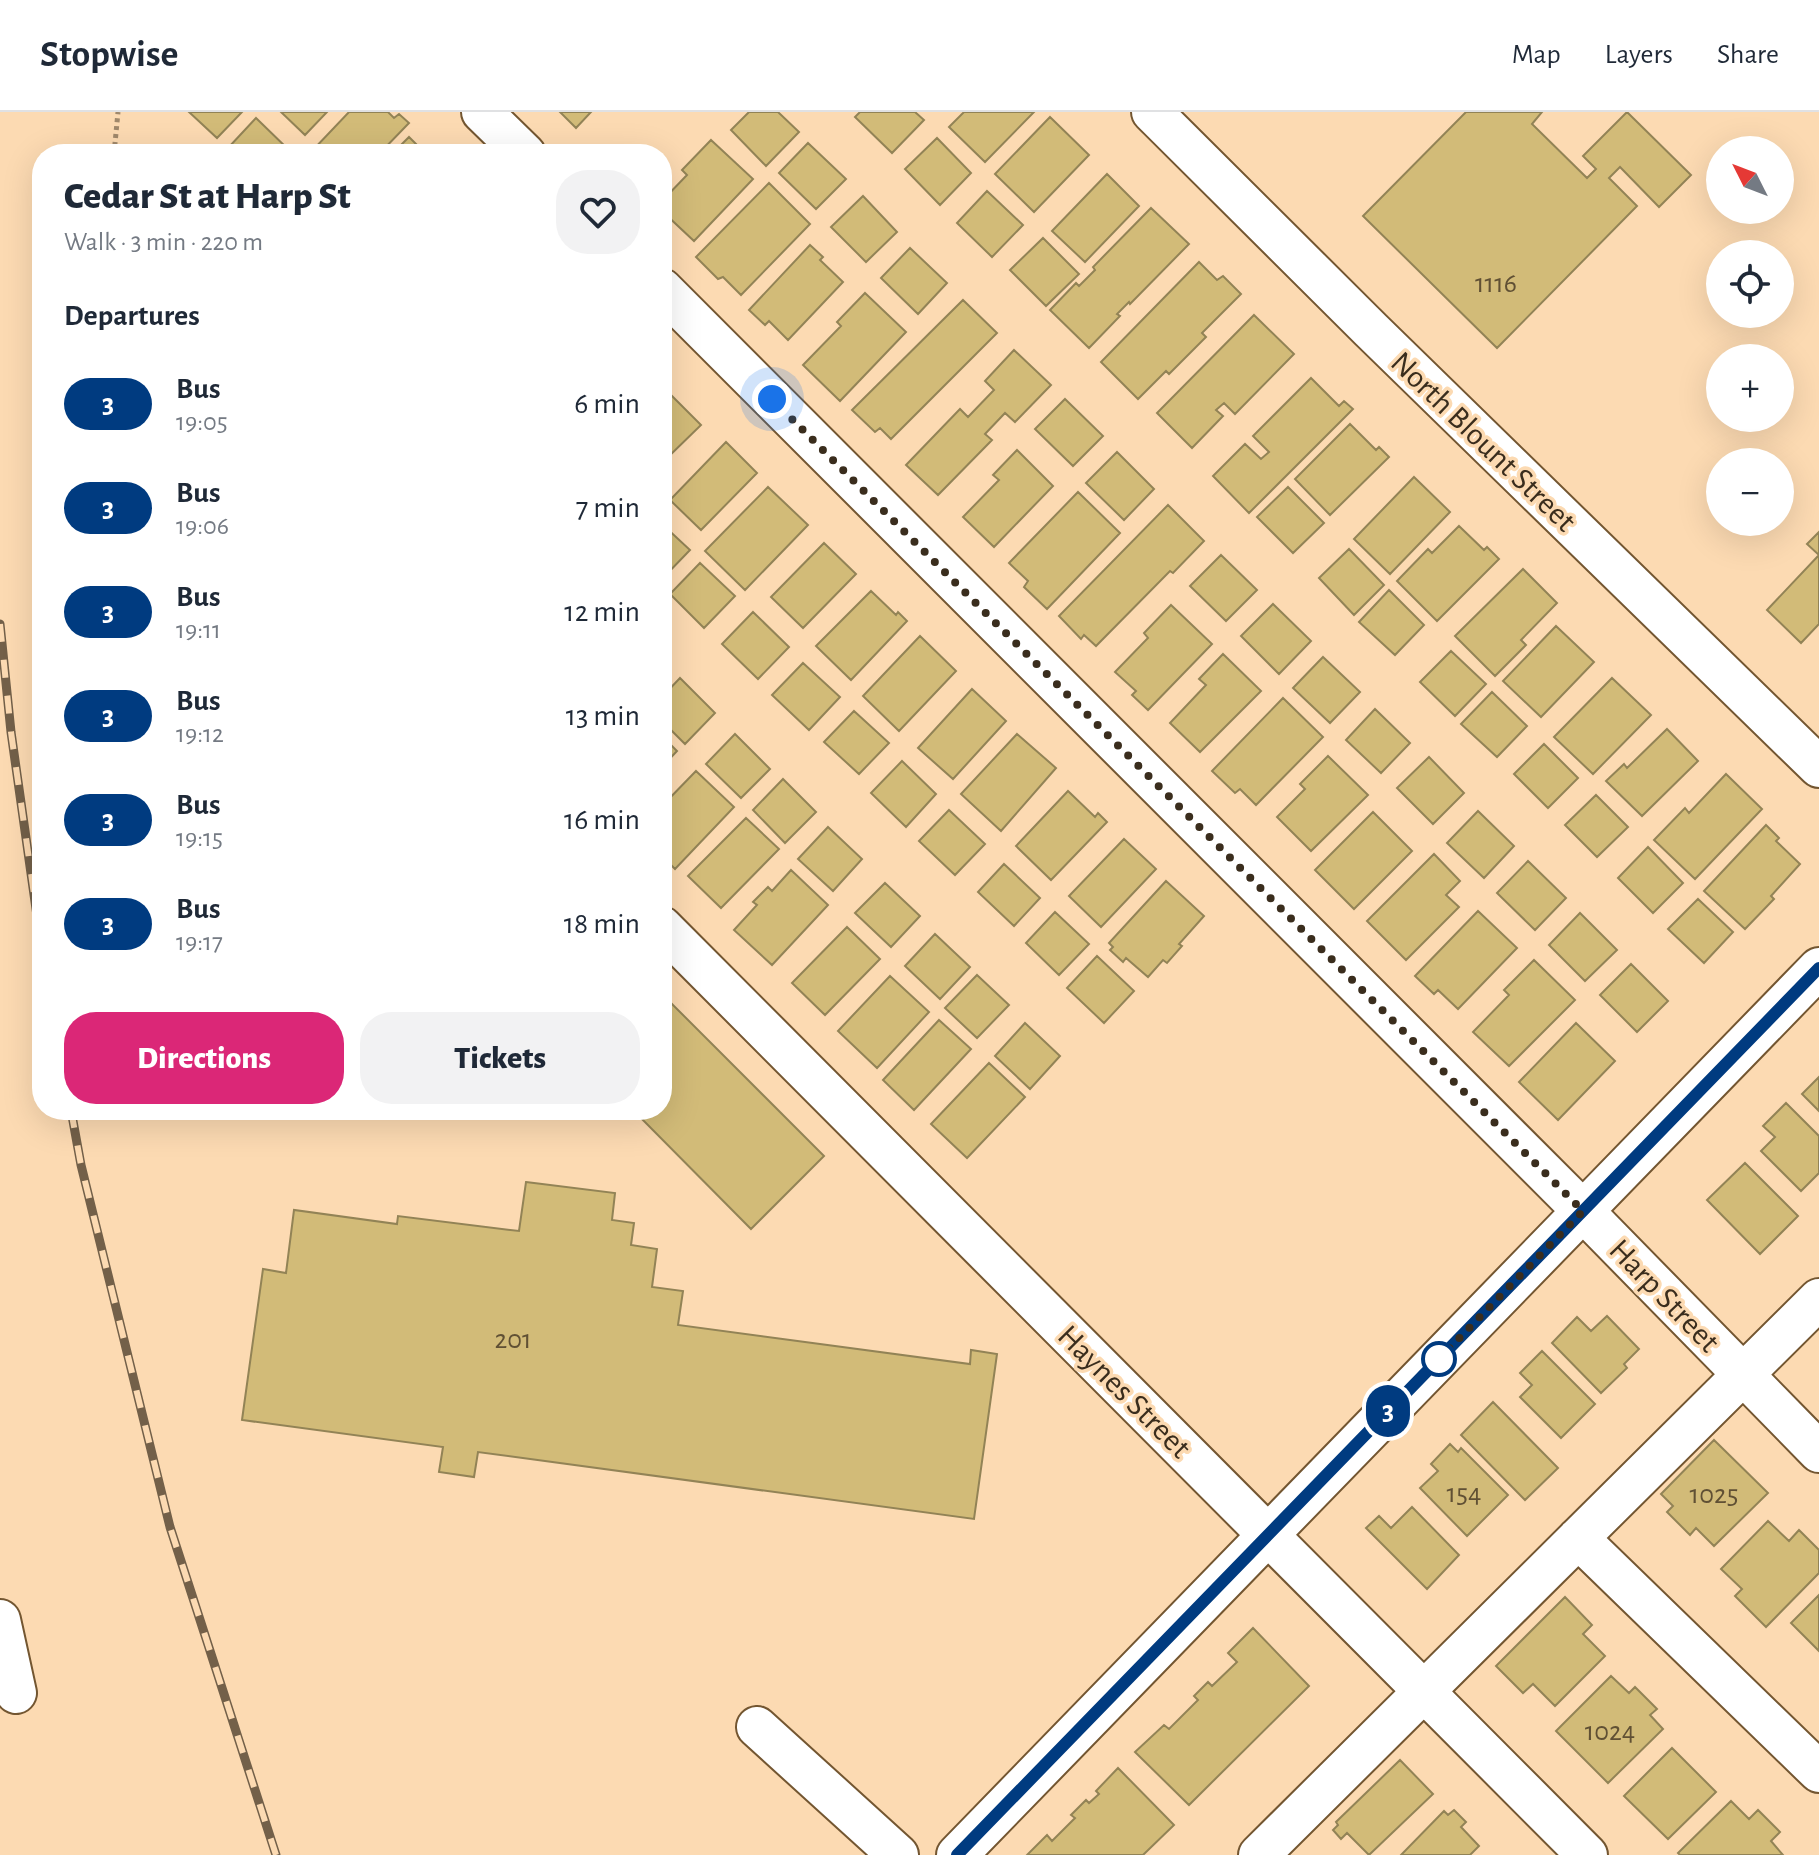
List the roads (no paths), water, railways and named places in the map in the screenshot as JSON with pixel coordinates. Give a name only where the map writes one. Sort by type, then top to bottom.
[{"type":"street","points":[[482,112],[515,144]]},
{"type":"street","name":"North Blount Street","points":[[1153,112],[1382,341],[1819,767]]},
{"type":"street","name":"Harp Street","points":[[672,299],[1583,1211],[1819,1452]]},
{"type":"street","name":"Haynes Street","points":[[672,937],[1587,1855]]},
{"type":"street","points":[[957,1855],[1819,968]]},
{"type":"street","points":[[1259,1855],[1819,1299]]},
{"type":"street","points":[[1578,1538],[1819,1772]]},
{"type":"street","points":[[0,1620],[16,1693]]},
{"type":"street","points":[[757,1727],[898,1855]]},
{"type":"railway","points":[[0,624],[11,732],[32,880]]},
{"type":"railway","points":[[73,1120],[81,1165],[170,1527],[276,1855]]}]
